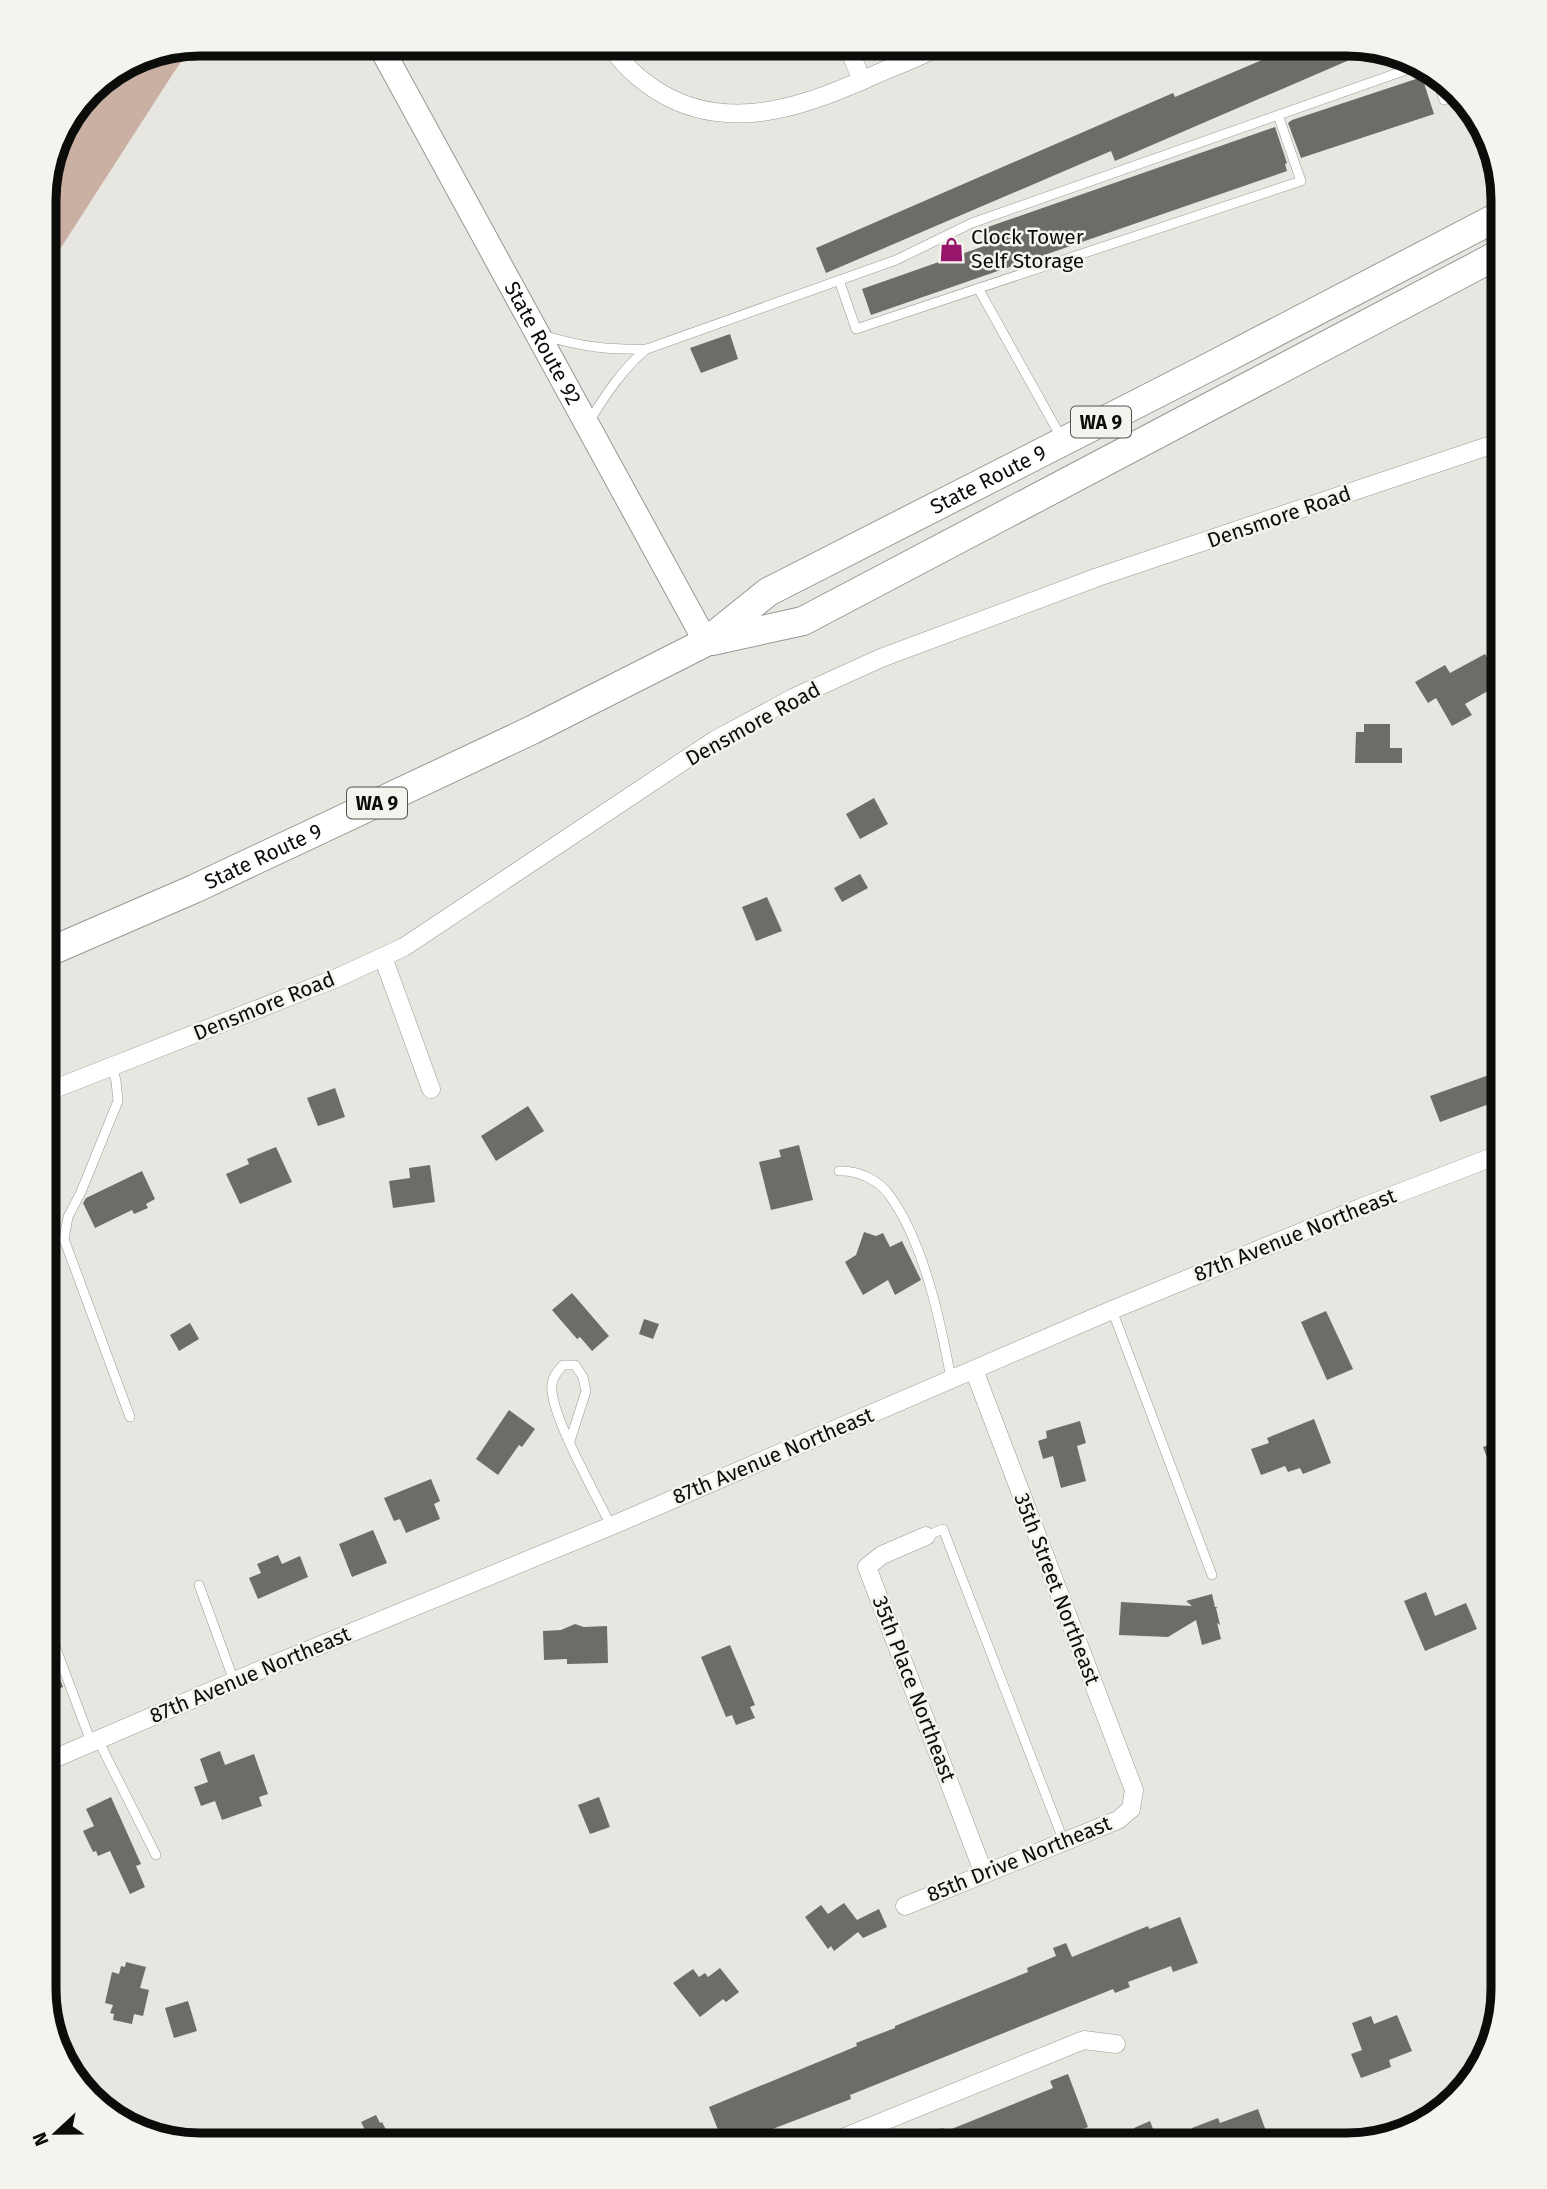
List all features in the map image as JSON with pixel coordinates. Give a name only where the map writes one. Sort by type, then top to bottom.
[{"type":"main road","name":"State Route 92","points":[[386,56],[706,642]]},
{"type":"main road","points":[[404,56],[432,141]]},
{"type":"main road","name":"State Route 9","points":[[56,949],[194,889],[532,730],[706,642],[768,592],[1491,220]]},
{"type":"main road","name":"State Route 9","points":[[706,642],[803,621],[1491,258]]},
{"type":"street","points":[[618,56],[642,81],[672,100],[709,112],[744,115],[782,110],[862,81],[917,56]]},
{"type":"street","points":[[852,56],[862,81]]},
{"type":"street","name":"Densmore Road","points":[[56,1088],[325,983],[404,947],[715,740],[793,698],[881,658],[1098,578],[1491,445]]},
{"type":"street","points":[[383,957],[431,1089]]},
{"type":"street","name":"87th Avenue Northeast","points":[[56,1758],[234,1681],[611,1526],[1112,1310],[1360,1208],[1491,1158]]},
{"type":"street","name":"35th Street Northeast","points":[[974,1370],[1134,1790],[1131,1809]]},
{"type":"street","name":"35th Place Northeast","points":[[926,1536],[882,1555],[867,1567],[984,1874]]},
{"type":"street","name":"85th Drive Northeast","points":[[905,1906],[1118,1820],[1131,1809]]},
{"type":"street","points":[[854,2133],[1084,2040],[1116,2044]]},
{"type":"lane","points":[[537,334],[582,347],[647,349],[896,260],[972,223],[1407,70]]},
{"type":"lane","points":[[839,280],[856,329],[1301,181],[1278,115]]},
{"type":"lane","points":[[978,288],[1063,442]]},
{"type":"lane","points":[[587,425],[623,372],[647,349]]},
{"type":"lane","points":[[111,1066],[118,1101],[68,1217],[64,1239],[130,1417]]},
{"type":"lane","points":[[839,1171],[865,1176],[879,1184],[890,1195],[917,1250],[931,1291],[951,1379]]},
{"type":"lane","points":[[1112,1310],[1212,1575]]},
{"type":"lane","points":[[570,1441],[586,1391],[583,1377],[575,1365],[563,1365],[552,1380],[551,1394],[558,1418],[611,1526]]},
{"type":"lane","points":[[926,1536],[943,1529],[1063,1842]]},
{"type":"lane","points":[[199,1585],[234,1681]]},
{"type":"lane","points":[[56,1647],[94,1741],[156,1855]]},
{"type":"shaded area","points":[[185,57],[56,255],[56,190],[61,162],[75,128],[98,98],[128,75],[153,64]]},
{"type":"building","points":[[1272,56],[1358,56],[1115,161],[1111,151],[826,273],[816,248],[1173,93],[1175,97]]},
{"type":"building","points":[[1422,77],[1434,114],[1301,158],[1288,123]]},
{"type":"building","points":[[1275,127],[1287,163],[1287,171],[871,315],[862,289],[990,244],[985,228]]},
{"type":"building","points":[[730,334],[738,359],[701,373],[690,348]]},
{"type":"building","points":[[1485,654],[1491,664],[1491,689],[1465,704],[1472,715],[1452,726],[1436,698],[1428,703],[1415,682],[1445,665],[1450,673]]},
{"type":"building","points":[[1364,724],[1390,724],[1390,748],[1402,748],[1402,763],[1355,763],[1356,732],[1364,732]]},
{"type":"building","points":[[874,798],[888,824],[860,839],[846,814]]},
{"type":"building","points":[[860,874],[868,888],[842,902],[834,888]]},
{"type":"building","points":[[767,897],[782,931],[756,941],[742,907]]},
{"type":"building","points":[[1491,1074],[1491,1103],[1440,1122],[1430,1096]]},
{"type":"building","points":[[335,1088],[345,1117],[318,1126],[307,1098]]},
{"type":"building","points":[[528,1106],[544,1131],[496,1161],[481,1136]]},
{"type":"building","points":[[799,1145],[813,1200],[771,1210],[759,1162],[781,1157],[779,1150]]},
{"type":"building","points":[[276,1147],[292,1182],[240,1204],[226,1174],[249,1164],[247,1159]]},
{"type":"building","points":[[430,1165],[435,1202],[393,1208],[389,1181],[410,1178],[409,1168]]},
{"type":"building","points":[[142,1171],[155,1199],[146,1204],[148,1208],[134,1214],[132,1210],[95,1228],[83,1203],[86,1198]]},
{"type":"building","points":[[864,1232],[876,1236],[883,1233],[890,1247],[902,1241],[921,1280],[895,1295],[888,1280],[863,1295],[845,1262],[856,1255]]},
{"type":"building","points":[[572,1293],[609,1336],[592,1351],[580,1337],[577,1339],[552,1310]]},
{"type":"building","points":[[1326,1311],[1353,1369],[1327,1380],[1301,1322]]},
{"type":"building","points":[[644,1319],[659,1324],[653,1339],[639,1334]]},
{"type":"building","points":[[190,1323],[199,1339],[179,1351],[170,1335]]},
{"type":"building","points":[[509,1410],[535,1429],[522,1447],[519,1445],[498,1475],[476,1459]]},
{"type":"building","points":[[1314,1419],[1331,1463],[1303,1474],[1300,1468],[1288,1472],[1285,1466],[1261,1475],[1251,1449],[1269,1443],[1267,1438]]},
{"type":"building","points":[[1080,1421],[1086,1443],[1077,1446],[1086,1481],[1061,1488],[1053,1456],[1043,1459],[1038,1441],[1047,1438],[1046,1431]]},
{"type":"building","points":[[1491,1444],[1491,1468],[1483,1447]]},
{"type":"building","points":[[431,1479],[440,1501],[434,1504],[440,1519],[406,1533],[400,1519],[394,1521],[384,1498]]},
{"type":"building","points":[[373,1530],[387,1563],[352,1577],[339,1544]]},
{"type":"building","points":[[278,1555],[282,1564],[300,1556],[308,1577],[258,1599],[249,1578],[261,1573],[257,1564]]},
{"type":"building","points":[[1426,1592],[1435,1616],[1466,1603],[1477,1629],[1425,1651],[1404,1601]]},
{"type":"building","points":[[1212,1594],[1215,1607],[1218,1607],[1220,1625],[1217,1623],[1221,1639],[1202,1645],[1196,1620],[1168,1637],[1119,1635],[1121,1602],[1192,1606],[1186,1601]]},
{"type":"building","points":[[575,1624],[584,1627],[607,1626],[608,1663],[567,1664],[567,1659],[544,1660],[543,1631],[561,1630]]},
{"type":"building","points":[[730,1645],[755,1705],[750,1707],[755,1718],[736,1725],[732,1715],[726,1717],[701,1657]]},
{"type":"building","points":[[56,1668],[63,1687],[56,1690]]},
{"type":"building","points":[[220,1751],[225,1765],[254,1754],[268,1794],[259,1797],[262,1806],[222,1820],[215,1801],[201,1806],[194,1787],[208,1782],[200,1759]]},
{"type":"building","points":[[111,1797],[141,1864],[136,1866],[145,1887],[130,1894],[110,1851],[98,1856],[96,1851],[93,1852],[83,1831],[94,1826],[86,1809]]},
{"type":"building","points":[[599,1797],[610,1827],[590,1834],[578,1805]]},
{"type":"building","points":[[844,1903],[857,1920],[879,1909],[887,1927],[863,1938],[858,1932],[834,1951],[831,1946],[828,1949],[805,1917],[821,1905],[828,1914]]},
{"type":"building","points":[[1180,1917],[1198,1963],[1173,1972],[1171,1966],[1128,1982],[1130,1987],[1115,1993],[1113,1989],[850,2095],[851,2099],[762,2133],[719,2133],[709,2107],[857,2046],[856,2043],[895,2026],[1028,1972],[1027,1968],[1056,1956],[1053,1948],[1066,1943],[1072,1957],[1148,1926],[1149,1929]]},
{"type":"building","points":[[126,1962],[146,1967],[140,1988],[149,1990],[143,2016],[134,2014],[132,2024],[113,2020],[114,2014],[110,2013],[113,2005],[105,2003],[112,1972],[119,1974],[121,1966],[125,1967]]},
{"type":"building","points":[[720,1968],[739,1992],[726,2002],[723,1999],[700,2017],[673,1983],[693,1969],[699,1977],[705,1973],[708,1977]]},
{"type":"building","points":[[188,2001],[197,2031],[174,2038],[165,2008]]},
{"type":"building","points":[[1397,2015],[1412,2051],[1389,2060],[1391,2067],[1361,2078],[1351,2054],[1362,2050],[1352,2023],[1371,2016],[1374,2024]]},
{"type":"building","points":[[1068,2074],[1088,2127],[1071,2133],[929,2133],[943,2128],[944,2132],[1053,2088],[1050,2081]]},
{"type":"building","points":[[1258,2109],[1267,2133],[1194,2133],[1192,2128],[1218,2118],[1220,2123]]},
{"type":"building","points":[[376,2115],[388,2133],[362,2133],[365,2130],[361,2122]]},
{"type":"building","points":[[1150,2121],[1154,2133],[1136,2133],[1134,2128]]},
{"type":"place","name":"Clock Tower Self Storage","points":[[951,249]]}]
